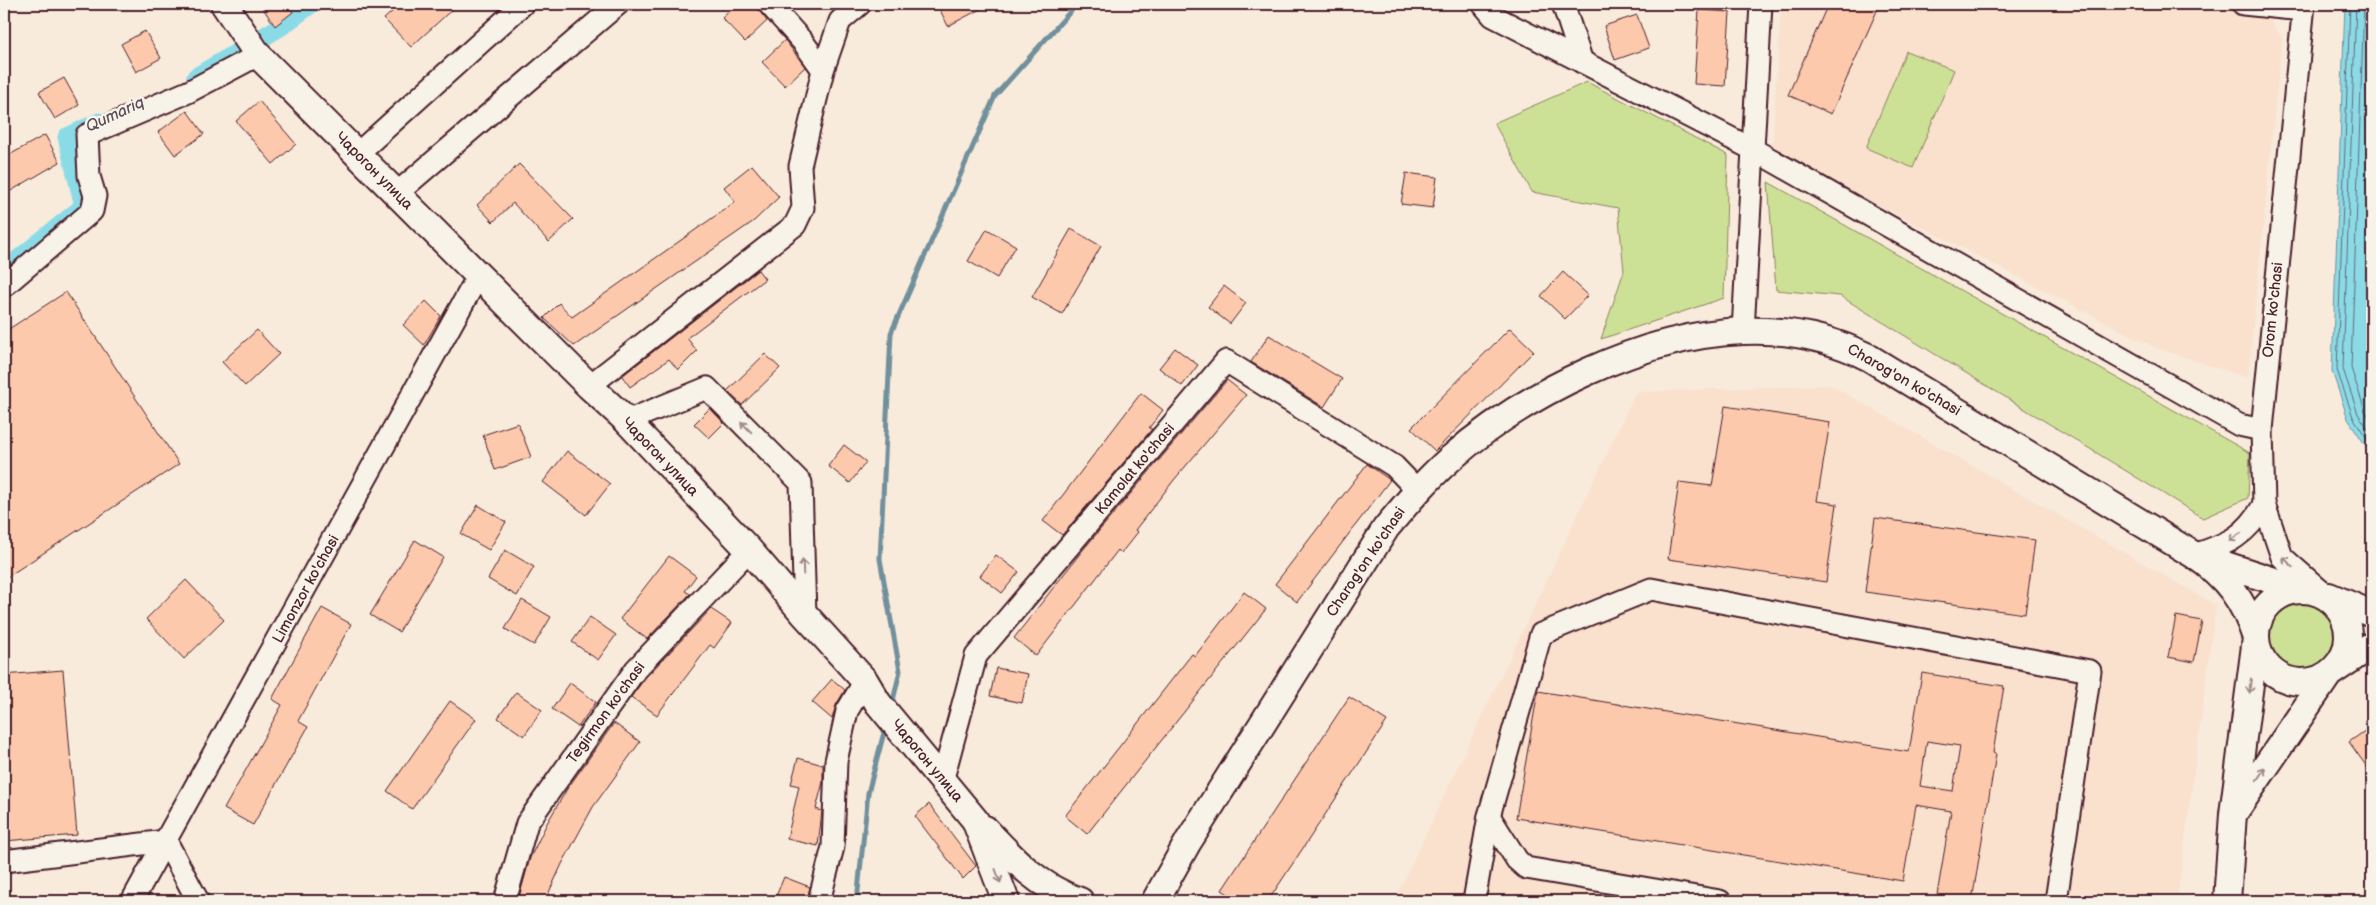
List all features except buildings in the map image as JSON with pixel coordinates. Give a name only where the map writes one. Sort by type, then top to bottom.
[{"type":"main road","name":"Чарогон улица","points":[[227,9],[258,55],[478,276],[626,421],[749,550],[871,692],[976,820],[1006,901]]},
{"type":"main road","name":"Charog'on ko'chasi","points":[[1155,901],[1188,842],[1386,528],[1417,490],[1450,459],[1485,431],[1561,385],[1650,348],[1696,337],[1743,331],[1779,332],[1816,338],[1850,348],[1868,356],[2194,555]]},
{"type":"main road","points":[[2194,555],[2312,592],[2372,614]]},
{"type":"main road","points":[[2194,555],[2216,571],[2234,590],[2246,611],[2256,638],[2258,652],[2276,674],[2288,680],[2303,682],[2316,680],[2329,674],[2372,645]]},
{"type":"main road","points":[[2227,901],[2233,814],[2257,623],[2264,610],[2274,599],[2287,592],[2312,592],[2336,604],[2345,617],[2349,632],[2347,648],[2340,662],[2329,674],[2233,814]]},
{"type":"main road","points":[[976,820],[1026,871],[1041,883],[1080,901]]},
{"type":"street","points":[[357,154],[523,4]]},
{"type":"street","points":[[396,194],[618,4]]},
{"type":"street","points":[[769,4],[803,42],[822,70]]},
{"type":"street","points":[[589,386],[795,225],[803,208],[800,166],[822,70],[840,21],[860,4]]},
{"type":"street","points":[[1483,4],[1493,16],[1754,150],[2239,425],[2262,430]]},
{"type":"street","points":[[1563,4],[1582,62]]},
{"type":"street","points":[[1743,331],[1761,4]]},
{"type":"street","points":[[2243,4],[2303,7]]},
{"type":"street","name":"Orom ko'chasi","points":[[2303,7],[2262,430],[2264,504],[2282,557],[2312,592]]},
{"type":"street","points":[[4,286],[92,210],[95,196],[89,176],[87,135],[188,92],[258,55]]},
{"type":"street","name":"Limonzor ko'chasi","points":[[132,901],[478,276]]},
{"type":"street","name":"Kamolat ko'chasi","points":[[943,778],[976,656],[1226,361],[1394,466],[1417,490]]},
{"type":"street","points":[[626,421],[707,388],[801,483],[805,615]]},
{"type":"street","points":[[2194,555],[2221,546],[2240,535],[2254,522],[2264,504]]},
{"type":"street","name":"Tegirmon ko'chasi","points":[[505,901],[527,823],[636,669],[749,550]]},
{"type":"street","points":[[1474,901],[1489,816],[1541,634],[1651,588],[2090,671],[2056,901]]},
{"type":"street","points":[[819,901],[833,847],[836,761],[847,712],[871,692]]},
{"type":"street","points":[[1489,816],[1517,860],[1526,868],[1720,901]]},
{"type":"street","points":[[4,861],[166,841],[198,901]]},
{"type":"shaded area","points":[[1781,4],[2269,4],[2267,16],[2282,38],[2248,378],[2154,347],[1772,150]]},
{"type":"shaded area","points":[[1831,385],[2216,605],[2177,901],[1394,901],[1636,392]]},
{"type":"green space","points":[[1906,51],[1954,70],[1913,168],[1866,148]]},
{"type":"green space","points":[[1587,82],[1728,155],[1724,298],[1601,339],[1624,271],[1618,208],[1532,192],[1494,123]]},
{"type":"green space","points":[[1768,182],[2250,453],[2248,498],[2203,518],[1840,296],[1776,290]]},
{"type":"green space","points":[[2301,598],[2321,604],[2331,614],[2337,634],[2331,654],[2321,664],[2301,670],[2281,664],[2271,654],[2265,634],[2271,614],[2281,604]]},
{"type":"water","points":[[2345,4],[2372,4],[2372,455],[2348,419],[2332,371]]},
{"type":"waterway","name":"Qumariq","points":[[196,77],[280,27],[311,4]]},
{"type":"waterway","points":[[892,705],[900,671],[880,559],[891,333],[995,96],[1077,4]]},
{"type":"waterway","name":"Qumariq","points":[[4,271],[84,206],[67,137],[99,122]]},
{"type":"waterway","points":[[857,901],[868,793],[886,725]]}]
